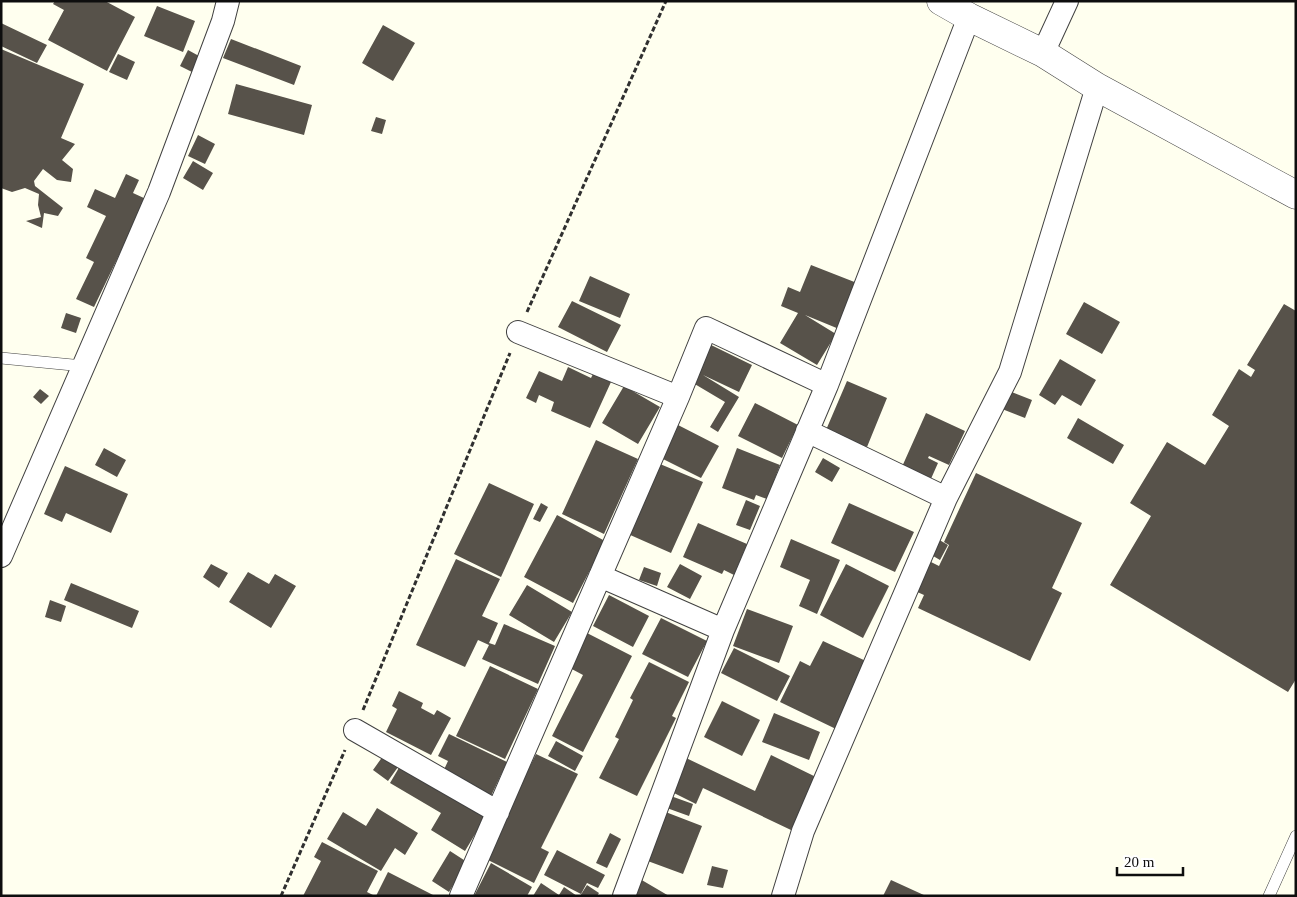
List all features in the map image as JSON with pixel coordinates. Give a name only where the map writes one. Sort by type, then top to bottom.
[{"type":"street","points":[[1,556],[159,192],[223,21],[228,1]]},
{"type":"street","points":[[941,1],[969,17],[1043,53],[1097,87],[1296,195]]},
{"type":"street","points":[[1043,53],[1067,1]]},
{"type":"street","points":[[624,896],[723,630],[827,384],[969,17]]},
{"type":"street","points":[[783,896],[803,831],[946,498],[1010,372],[1097,87]]},
{"type":"street","points":[[461,896],[706,328],[827,384]]},
{"type":"street","points":[[518,332],[678,396]]},
{"type":"street","points":[[807,432],[946,498]]},
{"type":"street","points":[[600,576],[723,630]]},
{"type":"street","points":[[355,730],[498,812]]},
{"type":"lane","points":[[1,358],[84,366]]},
{"type":"lane","points":[[1269,896],[1296,836]]},
{"type":"path","points":[[281,896],[355,730],[518,332],[666,1]]},
{"type":"building","points":[[55,1],[105,1],[135,17],[107,71],[48,40],[64,10],[53,4]]},
{"type":"building","points":[[157,6],[195,21],[183,52],[144,36]]},
{"type":"building","points":[[1,23],[47,45],[37,63],[1,46]]},
{"type":"building","points":[[383,25],[415,43],[393,81],[362,63]]},
{"type":"building","points":[[231,39],[301,66],[294,85],[223,58]]},
{"type":"building","points":[[1,49],[84,84],[61,138],[75,144],[62,160],[73,169],[71,182],[57,180],[43,169],[34,181],[35,186],[63,208],[58,216],[44,213],[42,228],[26,221],[41,217],[38,205],[39,194],[25,188],[12,192],[1,188]]},
{"type":"building","points":[[188,50],[199,56],[192,72],[180,66]]},
{"type":"building","points":[[118,54],[135,62],[127,80],[109,72]]},
{"type":"building","points":[[236,84],[312,105],[304,135],[228,114]]},
{"type":"building","points":[[376,117],[386,120],[382,134],[371,131]]},
{"type":"building","points":[[198,135],[215,144],[205,164],[188,156]]},
{"type":"building","points":[[193,161],[213,173],[203,190],[183,178]]},
{"type":"building","points":[[126,174],[139,180],[133,193],[146,199],[94,307],[76,299],[94,262],[86,258],[106,216],[87,207],[95,189],[115,198]]},
{"type":"building","points":[[811,265],[857,283],[839,329],[805,315],[836,334],[817,365],[780,343],[798,313],[781,306],[788,287],[800,292]]},
{"type":"building","points":[[590,276],[630,294],[620,318],[579,301]]},
{"type":"building","points":[[572,301],[621,325],[607,352],[558,327]]},
{"type":"building","points":[[1084,302],[1120,322],[1102,354],[1066,334]]},
{"type":"building","points":[[1284,304],[1296,311],[1296,679],[1288,692],[1110,585],[1151,516],[1130,503],[1167,442],[1205,465],[1229,426],[1212,415],[1239,369],[1251,377],[1255,370],[1247,365]]},
{"type":"building","points":[[66,313],[81,318],[76,333],[61,328]]},
{"type":"building","points":[[709,344],[752,365],[739,392],[703,375],[739,397],[718,432],[710,427],[725,402],[693,383]]},
{"type":"building","points":[[1060,359],[1096,380],[1081,406],[1062,395],[1055,405],[1039,395]]},
{"type":"building","points":[[568,367],[591,378],[593,374],[611,382],[590,428],[551,411],[554,402],[539,395],[536,403],[526,398],[539,371],[562,381]]},
{"type":"building","points":[[847,381],[887,398],[867,447],[826,430]]},
{"type":"building","points":[[624,386],[660,407],[638,444],[602,423]]},
{"type":"building","points":[[40,389],[49,396],[41,404],[33,397]]},
{"type":"building","points":[[1009,391],[1032,400],[1025,418],[1002,409]]},
{"type":"building","points":[[755,403],[798,425],[782,458],[738,436]]},
{"type":"building","points":[[926,413],[965,431],[949,465],[929,456],[928,458],[938,463],[930,481],[901,469]]},
{"type":"building","points":[[1078,418],[1124,445],[1113,464],[1067,438]]},
{"type":"building","points":[[678,425],[719,446],[701,478],[661,458]]},
{"type":"building","points":[[596,440],[638,459],[604,534],[562,514]]},
{"type":"building","points":[[104,448],[126,460],[117,477],[95,465]]},
{"type":"building","points":[[737,448],[780,465],[767,499],[756,495],[754,500],[722,488]]},
{"type":"building","points":[[823,458],[840,468],[832,482],[815,472]]},
{"type":"building","points":[[660,464],[703,482],[671,553],[628,534]]},
{"type":"building","points":[[65,466],[128,494],[111,533],[66,513],[62,522],[44,514]]},
{"type":"building","points":[[976,473],[1082,523],[1052,588],[1062,593],[1030,661],[918,608],[924,595],[915,591],[929,561],[939,566],[949,545],[944,542]]},
{"type":"building","points":[[489,483],[534,504],[501,577],[454,554]]},
{"type":"building","points":[[746,500],[760,506],[750,530],[736,525]]},
{"type":"building","points":[[541,503],[548,507],[540,522],[533,519]]},
{"type":"building","points":[[849,503],[914,532],[895,572],[831,543]]},
{"type":"building","points":[[557,515],[605,541],[573,603],[524,577]]},
{"type":"building","points":[[698,523],[747,544],[734,575],[724,570],[722,574],[683,557]]},
{"type":"building","points":[[936,538],[948,545],[940,560],[928,553]]},
{"type":"building","points":[[791,539],[840,560],[817,614],[799,606],[810,580],[780,567]]},
{"type":"building","points":[[456,559],[500,579],[482,616],[498,623],[489,643],[495,645],[504,624],[555,646],[538,684],[482,659],[489,645],[478,640],[465,667],[416,645]]},
{"type":"building","points":[[211,564],[228,573],[219,588],[203,577]]},
{"type":"building","points":[[680,564],[702,576],[690,599],[667,587]]},
{"type":"building","points":[[846,564],[889,586],[863,638],[820,615]]},
{"type":"building","points":[[644,567],[661,573],[657,586],[639,580]]},
{"type":"building","points":[[248,572],[269,584],[275,574],[296,586],[271,628],[229,602]]},
{"type":"building","points":[[71,583],[139,611],[132,628],[64,600]]},
{"type":"building","points":[[527,585],[572,612],[554,642],[509,615]]},
{"type":"building","points":[[609,595],[649,616],[633,647],[593,626]]},
{"type":"building","points":[[50,600],[66,606],[61,622],[45,617]]},
{"type":"building","points":[[747,609],[793,626],[779,663],[733,646]]},
{"type":"building","points":[[661,618],[707,641],[688,677],[642,654]]},
{"type":"building","points":[[585,632],[632,656],[583,752],[552,736],[583,675],[568,667]]},
{"type":"building","points":[[823,641],[868,662],[836,729],[780,702],[800,661],[810,666]]},
{"type":"building","points":[[734,648],[790,676],[777,701],[721,673]]},
{"type":"building","points":[[649,662],[689,682],[672,716],[676,718],[637,796],[599,778],[619,739],[615,737],[633,700],[630,698]]},
{"type":"building","points":[[490,666],[538,689],[505,759],[456,736]]},
{"type":"building","points":[[399,691],[423,703],[421,708],[434,715],[437,710],[451,718],[431,755],[386,732],[397,709],[392,706]]},
{"type":"building","points":[[722,701],[760,720],[742,756],[704,737]]},
{"type":"building","points":[[774,713],[820,732],[809,760],[762,742]]},
{"type":"building","points":[[449,734],[507,762],[491,796],[441,776],[448,761],[438,756]]},
{"type":"building","points":[[556,741],[583,756],[575,771],[548,756]]},
{"type":"building","points":[[536,754],[578,774],[541,848],[549,852],[534,883],[484,858]]},
{"type":"building","points":[[771,755],[816,777],[791,830],[703,788],[696,804],[668,790],[684,757],[755,791]]},
{"type":"building","points":[[383,756],[398,767],[388,781],[373,770]]},
{"type":"building","points":[[400,766],[486,816],[465,851],[431,830],[441,813],[390,783]]},
{"type":"building","points":[[668,795],[693,804],[689,816],[664,807]]},
{"type":"building","points":[[377,808],[418,833],[405,855],[395,848],[381,871],[327,839],[343,812],[366,826]]},
{"type":"building","points":[[663,811],[702,826],[683,874],[645,860]]},
{"type":"building","points":[[610,833],[621,839],[607,868],[596,863]]},
{"type":"building","points":[[322,842],[378,871],[367,892],[375,896],[303,896],[321,861],[314,857]]},
{"type":"building","points":[[557,850],[605,875],[598,888],[587,883],[581,894],[544,875]]},
{"type":"building","points":[[450,851],[467,862],[449,892],[432,881]]},
{"type":"building","points":[[491,863],[532,887],[527,896],[474,896]]},
{"type":"building","points":[[712,866],[728,870],[723,888],[707,885]]},
{"type":"building","points":[[388,872],[435,896],[376,896]]},
{"type":"building","points":[[640,879],[669,896],[630,896]]},
{"type":"building","points":[[891,880],[926,896],[883,896]]},
{"type":"building","points":[[541,883],[559,895],[564,887],[577,896],[533,896]]},
{"type":"building","points":[[587,885],[599,893],[597,896],[580,896]]}]
